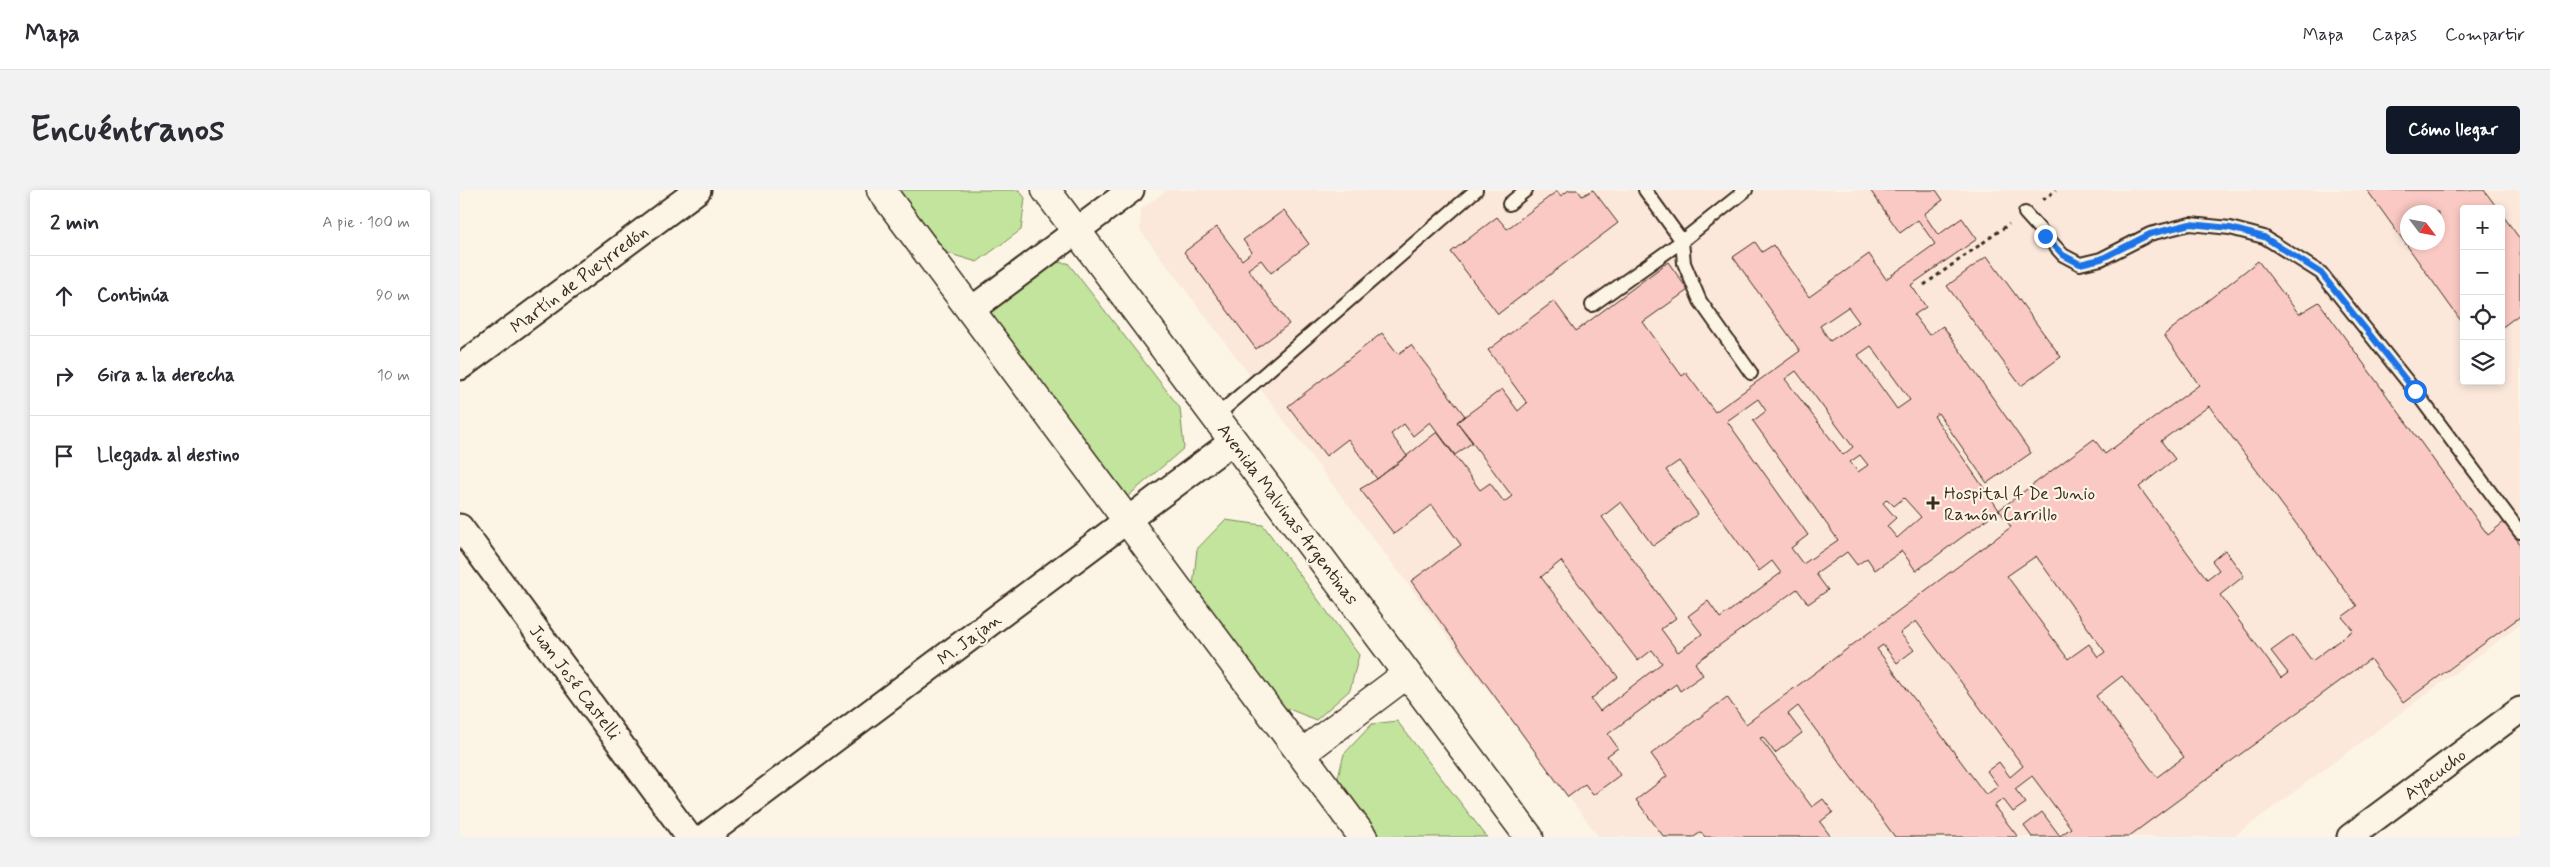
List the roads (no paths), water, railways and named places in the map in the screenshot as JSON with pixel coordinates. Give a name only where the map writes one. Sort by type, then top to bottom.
[{"type":"main road","points":[[881,190],[1363,837]]},
{"type":"main road","name":"Avenida Malvinas Argentinas","points":[[1046,190],[1529,837]]},
{"type":"main road","points":[[1301,754],[1407,674]]},
{"type":"street","name":"Martín de Pueyrredón","points":[[460,367],[698,190]]},
{"type":"street","points":[[971,310],[1130,190]]},
{"type":"street","name":"M. Jajan","points":[[704,837],[1233,441]]},
{"type":"street","name":"Juan José Castelli","points":[[460,527],[689,837]]},
{"type":"street","name":"Ayacucho","points":[[2350,837],[2520,710]]},
{"type":"lane","points":[[1215,416],[1476,190]]},
{"type":"lane","points":[[1508,204],[1526,190]]},
{"type":"lane","points":[[1645,190],[1682,241],[1684,263],[1700,301],[1751,373]]},
{"type":"lane","points":[[1592,305],[1682,241],[1746,190]]},
{"type":"lane","points":[[2025,213],[2063,255],[2080,264],[2101,259],[2150,234],[2190,224],[2230,228],[2264,237],[2321,273],[2415,391],[2520,532]]},
{"type":"place","name":"Hospital 4 De Junio Ramón Carrillo","points":[[1933,503]]}]
